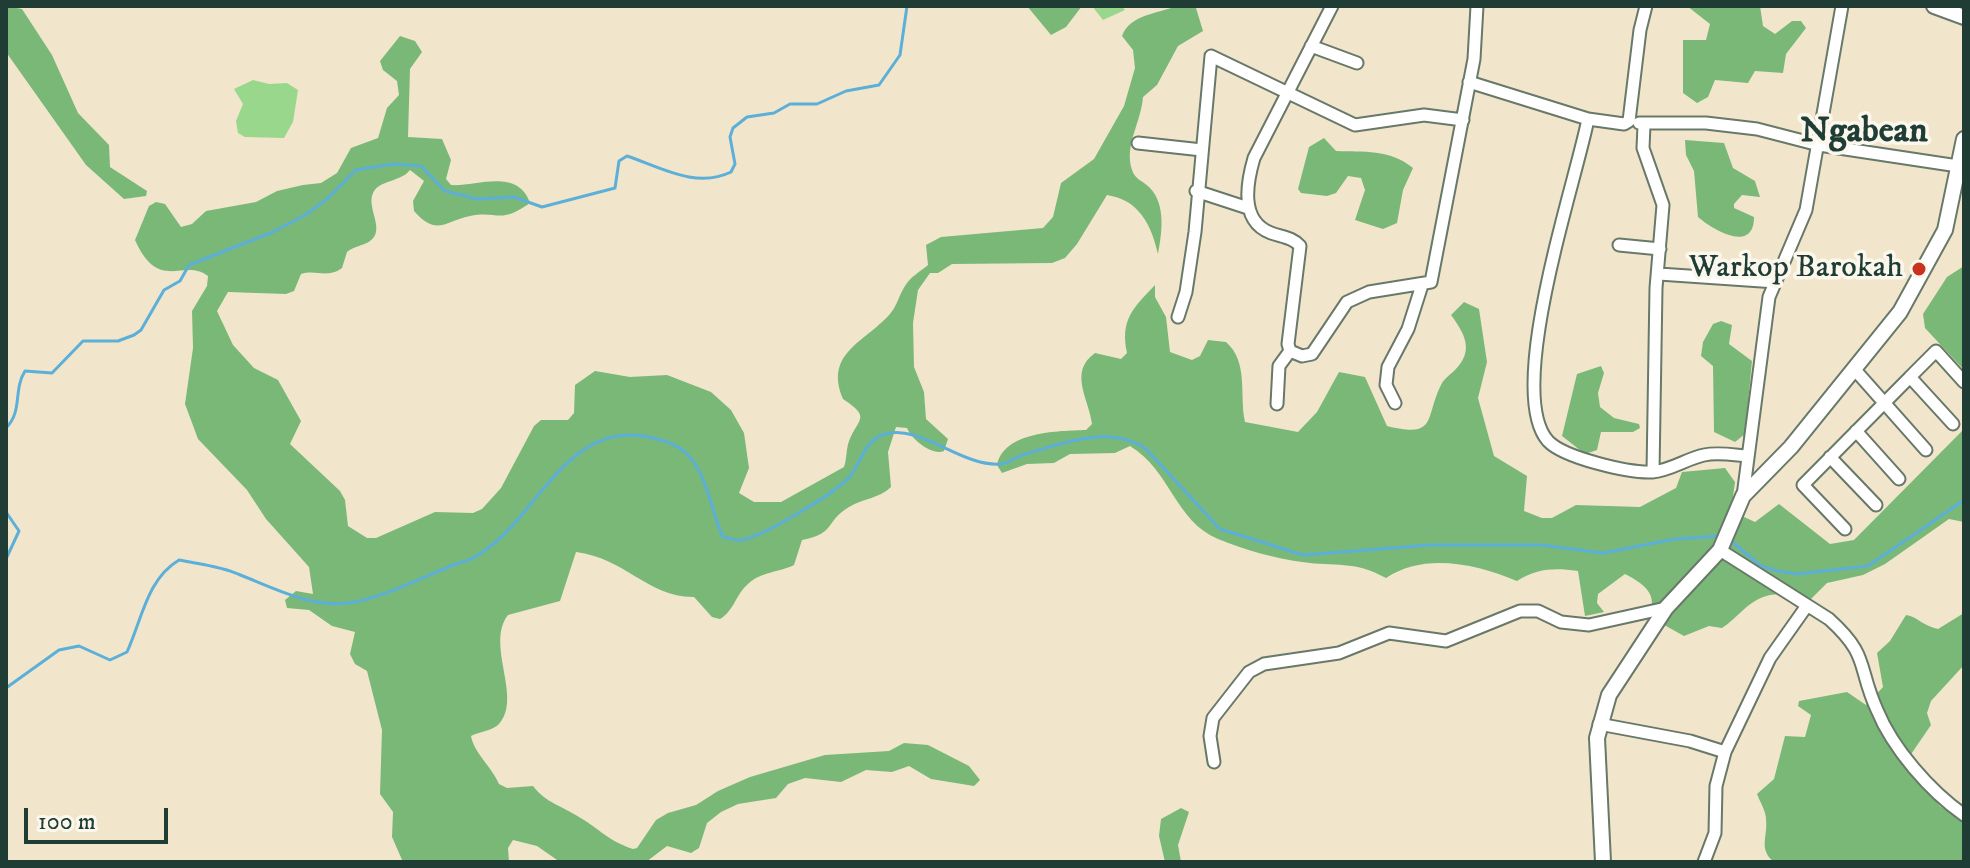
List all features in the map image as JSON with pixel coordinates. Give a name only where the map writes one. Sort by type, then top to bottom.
[{"type":"street","points":[[1290,351],[1288,344],[1300,246],[1293,239],[1264,230],[1248,208],[1247,182],[1254,158],[1332,6]]},
{"type":"street","points":[[1290,351],[1302,356],[1312,354],[1324,339],[1339,308],[1347,302],[1369,292],[1422,285],[1432,279],[1463,120],[1477,6]]},
{"type":"street","points":[[1629,121],[1640,30],[1646,6]]},
{"type":"street","points":[[1603,862],[1599,724],[1609,695],[1626,665],[1666,608],[1723,541],[1743,496],[1766,312],[1806,210],[1842,6]]},
{"type":"street","points":[[1934,6],[1964,17]]},
{"type":"street","points":[[1311,46],[1357,63]]},
{"type":"street","points":[[1178,317],[1188,281],[1211,56],[1355,125],[1424,115],[1463,120]]},
{"type":"street","points":[[1469,82],[1588,119],[1644,125],[1727,125],[1819,145],[1958,166]]},
{"type":"street","points":[[1588,119],[1544,298],[1537,346],[1537,406],[1547,440],[1570,456],[1653,472],[1703,455],[1747,456]]},
{"type":"street","points":[[1644,125],[1643,148],[1662,200],[1653,472]]},
{"type":"street","points":[[1743,496],[1791,447],[1856,371],[1900,312],[1945,230],[1964,139]]},
{"type":"street","points":[[1138,143],[1202,150]]},
{"type":"street","points":[[1196,191],[1248,208]]},
{"type":"street","points":[[1619,245],[1660,249]]},
{"type":"street","points":[[1659,274],[1776,282]]},
{"type":"street","points":[[1395,403],[1386,385],[1388,367],[1408,329],[1422,285]]},
{"type":"street","points":[[1277,404],[1279,366],[1290,351]]},
{"type":"street","points":[[1845,529],[1803,485],[1936,351],[1964,382]]},
{"type":"street","points":[[1856,371],[1926,450]]},
{"type":"street","points":[[1910,377],[1953,424]]},
{"type":"street","points":[[1856,431],[1899,479]]},
{"type":"street","points":[[1830,457],[1876,505]]},
{"type":"street","points":[[1723,541],[1806,607],[1829,619],[1856,646],[1880,718],[1928,782],[1964,815]]},
{"type":"street","points":[[1704,862],[1715,833],[1716,786],[1725,752],[1770,658],[1806,607]]},
{"type":"street","points":[[1214,762],[1210,736],[1213,718],[1249,672],[1264,664],[1339,653],[1389,633],[1446,641],[1520,611],[1538,611],[1561,622],[1589,625],[1666,608]]},
{"type":"street","points":[[1599,724],[1699,743],[1725,752]]},
{"type":"green space","points":[[6,6],[22,9],[52,55],[78,113],[109,145],[110,167],[147,191],[146,196],[124,199],[86,165],[6,52]]},
{"type":"green space","points":[[1027,6],[1082,6],[1066,27],[1051,35]]},
{"type":"green space","points":[[1092,6],[1122,6],[1125,10],[1103,20]]},
{"type":"green space","points":[[1176,6],[1196,8],[1203,31],[1178,46],[1157,85],[1143,97],[1130,152],[1133,173],[1150,188],[1159,203],[1161,228],[1158,254],[1152,233],[1142,215],[1127,202],[1107,195],[1065,258],[1052,263],[952,264],[938,273],[930,273],[918,290],[913,323],[914,367],[924,392],[926,419],[948,439],[944,451],[928,449],[907,428],[896,427],[888,452],[891,487],[841,512],[821,534],[802,540],[794,565],[753,580],[720,619],[712,617],[694,597],[663,591],[609,562],[576,552],[560,601],[508,615],[500,641],[507,700],[505,713],[497,726],[471,736],[499,784],[507,788],[533,786],[549,800],[633,849],[637,848],[656,820],[668,813],[696,805],[750,777],[825,755],[889,751],[904,743],[928,745],[969,766],[980,780],[974,786],[931,779],[909,766],[892,772],[866,770],[841,782],[805,778],[788,784],[776,798],[738,804],[721,812],[707,823],[699,848],[691,853],[667,846],[646,862],[560,862],[537,846],[513,840],[508,848],[509,862],[403,862],[392,837],[393,812],[380,794],[382,730],[367,671],[355,664],[350,654],[355,632],[332,626],[309,610],[287,608],[285,600],[296,591],[313,594],[309,567],[266,519],[247,490],[198,439],[185,404],[193,348],[192,311],[207,286],[208,276],[199,271],[162,270],[144,256],[135,240],[149,206],[156,202],[165,204],[181,227],[192,224],[206,211],[256,202],[277,191],[321,183],[337,173],[351,148],[378,138],[387,108],[399,95],[397,81],[383,70],[380,61],[400,36],[415,41],[422,52],[410,69],[408,137],[442,139],[451,160],[446,179],[451,185],[506,182],[524,192],[530,203],[505,215],[479,215],[435,225],[414,211],[413,201],[424,181],[410,170],[373,193],[374,236],[367,243],[347,252],[342,268],[331,273],[301,274],[294,291],[286,294],[228,292],[217,311],[233,345],[254,368],[278,380],[301,421],[290,444],[340,491],[345,500],[348,526],[367,538],[376,538],[435,512],[473,513],[482,509],[501,488],[534,426],[541,420],[568,420],[574,413],[575,385],[595,371],[630,377],[667,375],[711,392],[731,410],[744,433],[749,468],[739,493],[754,502],[781,502],[844,467],[849,441],[860,414],[843,399],[838,383],[839,370],[850,350],[890,314],[907,283],[928,265],[926,245],[941,237],[1043,228],[1053,217],[1061,183],[1094,159],[1124,106],[1135,68],[1133,50],[1122,36],[1126,29],[1138,19]]},
{"type":"green space","points":[[1687,6],[1760,6],[1763,26],[1775,34],[1792,21],[1801,21],[1806,28],[1786,54],[1783,73],[1755,71],[1748,83],[1715,80],[1708,97],[1697,103],[1683,93],[1683,40],[1706,40],[1710,24]]},
{"type":"green space","points":[[253,80],[269,84],[287,83],[298,90],[293,122],[284,138],[245,137],[238,133],[236,121],[243,104],[234,89]]},
{"type":"green space","points":[[1324,138],[1336,151],[1386,155],[1413,168],[1403,190],[1397,223],[1383,229],[1355,220],[1365,190],[1361,178],[1348,176],[1336,193],[1327,196],[1301,193],[1298,189],[1309,147]]},
{"type":"green space","points":[[1685,140],[1724,143],[1733,168],[1755,181],[1760,197],[1742,195],[1734,204],[1734,208],[1754,217],[1747,234],[1732,236],[1698,217],[1694,171],[1686,155]]},
{"type":"green space","points":[[1964,266],[1964,370],[1925,328],[1923,314],[1947,277]]},
{"type":"green space","points":[[1155,285],[1155,297],[1166,317],[1170,352],[1192,360],[1200,356],[1208,340],[1226,342],[1241,369],[1245,422],[1298,432],[1317,412],[1339,372],[1365,377],[1387,426],[1415,430],[1423,427],[1442,383],[1465,356],[1463,335],[1451,315],[1464,302],[1479,309],[1487,362],[1478,398],[1494,456],[1527,476],[1524,511],[1542,518],[1552,518],[1576,505],[1640,507],[1676,488],[1682,472],[1725,468],[1735,482],[1731,511],[1755,522],[1779,504],[1830,544],[1854,540],[1964,429],[1964,522],[1949,519],[1885,564],[1863,575],[1827,583],[1811,599],[1795,592],[1773,594],[1750,605],[1722,628],[1709,626],[1684,636],[1648,616],[1652,602],[1648,590],[1625,574],[1598,594],[1597,603],[1604,612],[1585,616],[1578,571],[1547,570],[1517,581],[1468,566],[1434,563],[1401,570],[1386,578],[1354,566],[1292,561],[1238,546],[1218,539],[1192,520],[1155,469],[1130,446],[1115,453],[1070,454],[1054,463],[1027,464],[1002,473],[997,465],[1002,454],[1021,439],[1086,430],[1092,424],[1081,377],[1087,360],[1095,353],[1121,359],[1127,353],[1125,332],[1130,315]]},
{"type":"green space","points":[[1721,321],[1732,325],[1729,344],[1752,361],[1745,434],[1735,442],[1714,432],[1713,366],[1701,356],[1703,342],[1713,324]]},
{"type":"green space","points":[[1601,366],[1604,373],[1598,393],[1600,407],[1614,418],[1639,424],[1640,428],[1633,432],[1601,432],[1597,450],[1585,454],[1562,436],[1577,374]]},
{"type":"green space","points":[[1964,613],[1964,665],[1931,701],[1927,713],[1931,725],[1905,763],[1940,806],[1964,822],[1964,862],[1774,862],[1766,852],[1766,816],[1757,794],[1774,779],[1785,736],[1805,737],[1811,715],[1798,706],[1799,701],[1847,692],[1866,705],[1883,687],[1877,653],[1890,641],[1906,615],[1938,629]]},
{"type":"green space","points":[[1181,808],[1189,812],[1178,845],[1181,862],[1165,862],[1159,836],[1161,819]]},
{"type":"waterway","points":[[6,428],[14,415],[25,371],[52,373],[83,341],[118,341],[134,335],[141,330],[164,290],[180,281],[189,265],[273,232],[305,215],[327,199],[356,170],[393,164],[421,166],[445,191],[477,199],[514,197],[542,207],[615,188],[619,161],[627,156],[678,174],[718,177],[731,172],[735,164],[730,137],[733,128],[747,117],[774,113],[790,104],[817,104],[846,91],[879,85],[900,55],[907,6]]},
{"type":"waterway","points":[[6,688],[59,650],[79,646],[110,660],[127,652],[152,589],[168,568],[179,560],[224,569],[309,600],[339,604],[380,595],[469,560],[495,543],[572,459],[594,444],[619,436],[649,437],[674,445],[687,454],[700,472],[723,537],[737,540],[765,531],[816,502],[851,475],[873,441],[885,434],[899,433],[927,440],[971,459],[1001,464],[1054,445],[1086,438],[1118,438],[1132,442],[1146,449],[1220,529],[1303,555],[1430,545],[1541,545],[1603,553],[1675,539],[1721,536]]},
{"type":"waterway","points":[[1731,541],[1761,566],[1778,571],[1797,574],[1868,566],[1964,500]]},
{"type":"waterway","points":[[6,512],[19,531],[6,559]]},
{"type":"place","name":"Warkop Barokah","points":[[1919,269]]},
{"type":"district","name":"Ngabean","points":[[1864,134]]}]
